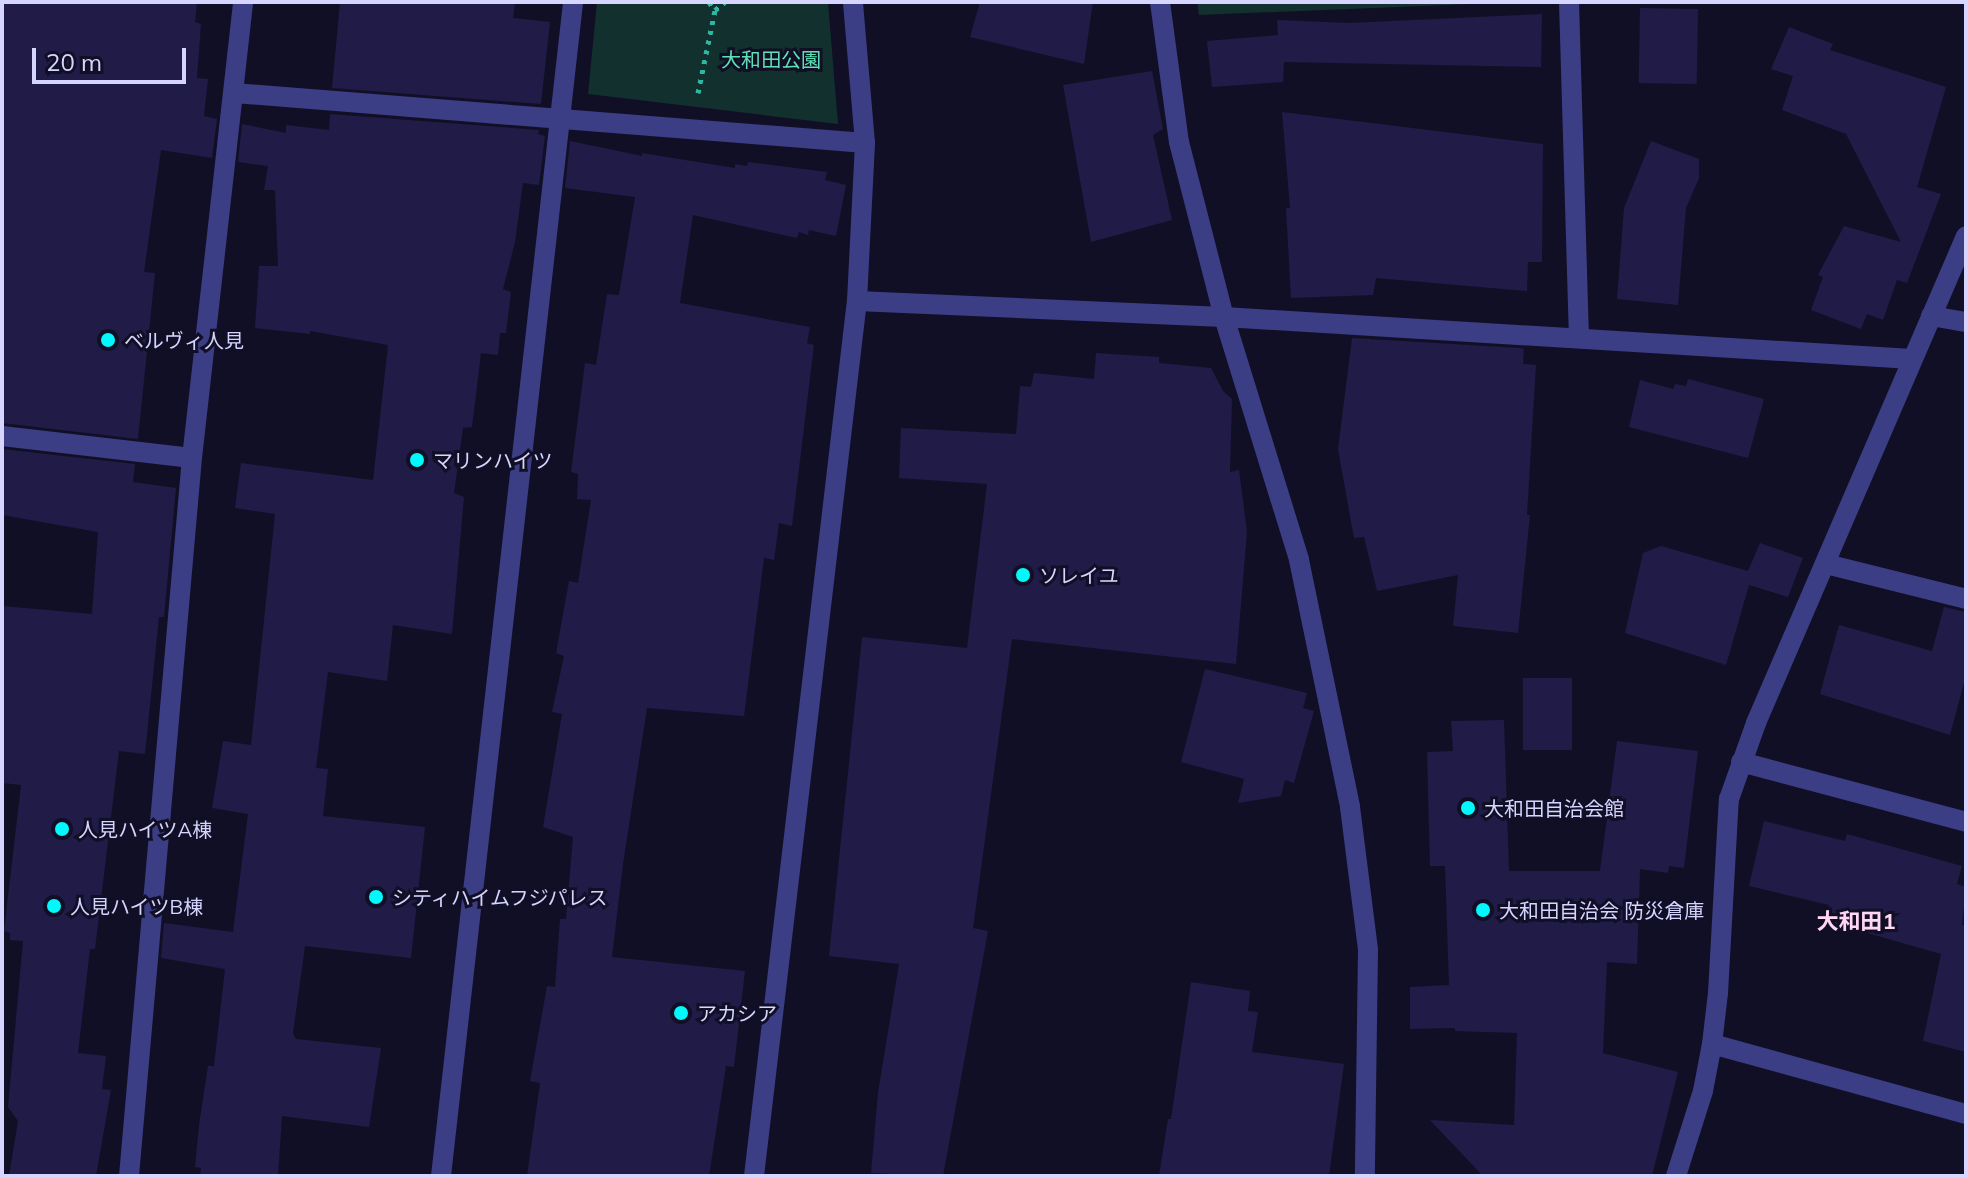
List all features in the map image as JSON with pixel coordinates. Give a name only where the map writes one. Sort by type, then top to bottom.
[{"type":"street","points":[[129,1176],[192,458],[243,2]]},
{"type":"street","points":[[441,1176],[573,2]]},
{"type":"street","points":[[754,1176],[857,301],[865,143],[853,2]]},
{"type":"street","points":[[1160,2],[1179,142],[1224,317],[1299,560],[1350,807],[1368,950],[1365,1176]]},
{"type":"street","points":[[1569,2],[1579,338]]},
{"type":"street","points":[[234,93],[865,143]]},
{"type":"street","points":[[1676,1176],[1703,1091],[1712,1044],[1718,993],[1729,799],[1741,762],[1966,236]]},
{"type":"street","points":[[857,301],[1224,317],[1912,359]]},
{"type":"street","points":[[1931,316],[1966,322]]},
{"type":"street","points":[[2,436],[192,458]]},
{"type":"street","points":[[1826,564],[1966,599]]},
{"type":"street","points":[[1741,762],[1966,822]]},
{"type":"street","points":[[1712,1044],[1966,1114]]},
{"type":"path","points":[[709,2],[715,10]]},
{"type":"path","points":[[694,130],[715,10],[725,2]]},
{"type":"green space","name":"大和田公園","points":[[597,2],[828,2],[838,124],[588,94]]},
{"type":"green space","points":[[1197,2],[1521,2],[1199,15]]},
{"type":"building","points":[[2,2],[197,2],[195,22],[201,24],[197,78],[208,79],[204,116],[217,119],[212,158],[161,150],[144,272],[155,273],[138,439],[2,423]]},
{"type":"building","points":[[340,2],[515,2],[513,18],[550,22],[541,104],[332,88]]},
{"type":"building","points":[[980,2],[1093,2],[1084,64],[970,37]]},
{"type":"building","points":[[1640,8],[1698,9],[1697,84],[1639,83]]},
{"type":"building","points":[[1542,14],[1541,67],[1284,62],[1283,82],[1212,87],[1207,41],[1278,35],[1277,20],[1349,23]]},
{"type":"building","points":[[1789,27],[1833,44],[1830,50],[1946,87],[1917,187],[1941,194],[1907,283],[1897,280],[1883,320],[1867,314],[1861,329],[1811,310],[1823,277],[1818,275],[1844,226],[1901,242],[1846,134],[1782,110],[1793,76],[1771,69]]},
{"type":"building","points":[[1152,71],[1163,129],[1153,135],[1172,220],[1091,242],[1063,85]]},
{"type":"building","points":[[1282,112],[1543,144],[1542,262],[1528,262],[1527,291],[1376,278],[1373,295],[1291,298],[1286,208],[1290,208]]},
{"type":"building","points":[[330,114],[539,130],[538,134],[545,136],[539,185],[523,183],[515,242],[503,289],[511,292],[506,333],[500,333],[498,355],[481,353],[472,427],[463,428],[454,493],[464,497],[452,634],[393,625],[387,681],[328,672],[316,768],[328,769],[323,816],[425,827],[411,958],[305,946],[293,1033],[296,1039],[381,1048],[369,1127],[282,1116],[278,1176],[200,1176],[201,1168],[195,1167],[199,1125],[208,1066],[214,1066],[225,969],[161,958],[164,923],[233,932],[248,814],[212,808],[223,741],[251,745],[275,514],[235,508],[241,463],[373,480],[388,345],[310,331],[310,334],[255,328],[259,266],[278,266],[275,190],[264,190],[268,166],[238,162],[242,124],[286,133],[286,125],[329,130]]},
{"type":"building","points":[[570,141],[642,156],[642,153],[735,168],[735,164],[747,166],[748,162],[827,172],[825,180],[846,185],[836,236],[809,230],[808,235],[799,232],[797,238],[693,215],[680,303],[810,327],[807,343],[814,345],[792,526],[779,523],[774,560],[764,558],[744,716],[647,708],[623,864],[612,957],[745,971],[734,1067],[726,1066],[709,1176],[527,1176],[540,1083],[530,1081],[547,986],[555,987],[560,919],[566,919],[573,837],[543,827],[562,714],[552,712],[564,656],[556,653],[569,581],[578,583],[591,500],[577,499],[578,474],[571,472],[585,363],[596,365],[607,294],[619,295],[635,197],[565,188]]},
{"type":"building","points":[[1651,141],[1699,159],[1699,178],[1686,208],[1678,305],[1617,299],[1624,208]]},
{"type":"building","points":[[1352,338],[1520,348],[1524,349],[1523,364],[1536,365],[1527,515],[1530,515],[1518,633],[1453,626],[1458,575],[1377,591],[1364,537],[1354,538],[1338,449]]},
{"type":"building","points":[[1096,353],[1159,357],[1159,363],[1211,368],[1223,391],[1232,399],[1230,472],[1239,470],[1247,532],[1236,664],[1012,639],[973,928],[988,931],[943,1176],[871,1173],[878,1093],[899,964],[829,956],[862,637],[967,648],[987,484],[899,478],[901,428],[1016,434],[1020,386],[1031,387],[1034,373],[1094,379]]},
{"type":"building","points":[[1688,379],[1764,399],[1748,458],[1629,427],[1640,380],[1673,389],[1675,384],[1686,386]]},
{"type":"building","points":[[2,449],[135,464],[133,482],[176,488],[164,617],[159,617],[145,754],[119,751],[95,949],[90,949],[78,1053],[106,1056],[102,1089],[111,1090],[96,1176],[9,1176],[18,1121],[8,1107],[23,941],[10,940],[10,933],[4,931],[21,785],[2,783],[2,606],[92,614],[98,532],[2,515]]},
{"type":"building","points":[[1760,543],[1803,558],[1788,597],[1749,585],[1726,665],[1625,633],[1643,553],[1661,546],[1748,571]]},
{"type":"building","points":[[1944,607],[1966,612],[1966,675],[1950,735],[1820,694],[1839,625],[1932,651]]},
{"type":"building","points":[[1205,669],[1307,693],[1303,708],[1314,711],[1294,783],[1285,780],[1281,796],[1238,803],[1244,779],[1181,762]]},
{"type":"building","points":[[1523,678],[1572,678],[1572,750],[1523,750]]},
{"type":"building","points":[[1504,720],[1509,871],[1600,871],[1617,741],[1698,751],[1684,868],[1669,866],[1668,873],[1640,869],[1637,964],[1607,962],[1603,1053],[1678,1072],[1652,1176],[1483,1176],[1430,1120],[1514,1125],[1517,1033],[1455,1031],[1455,1028],[1410,1029],[1410,987],[1449,985],[1445,866],[1430,866],[1427,752],[1453,751],[1451,721]]},
{"type":"building","points":[[1764,821],[1845,841],[1847,834],[1962,866],[1957,884],[1966,887],[1962,925],[1966,925],[1966,1052],[1923,1041],[1941,954],[1825,921],[1829,905],[1749,886]]},
{"type":"building","points":[[1191,982],[1250,991],[1248,1011],[1258,1012],[1252,1052],[1344,1064],[1329,1176],[1159,1176],[1168,1119],[1171,1119]]},
{"type":"place","name":"ベルヴィ人見","points":[[108,340]]},
{"type":"place","name":"マリンハイツ","points":[[417,460]]},
{"type":"place","name":"ソレイユ","points":[[1023,575]]},
{"type":"place","name":"大和田自治会館","points":[[1468,808]]},
{"type":"place","name":"人見ハイツA棟","points":[[62,829]]},
{"type":"place","name":"シティハイムフジパレス","points":[[376,897]]},
{"type":"place","name":"人見ハイツB棟","points":[[54,906]]},
{"type":"place","name":"大和田自治会 防災倉庫","points":[[1483,910]]},
{"type":"place","name":"アカシア","points":[[681,1013]]},
{"type":"district","name":"大和田1","points":[[1856,922]]}]
